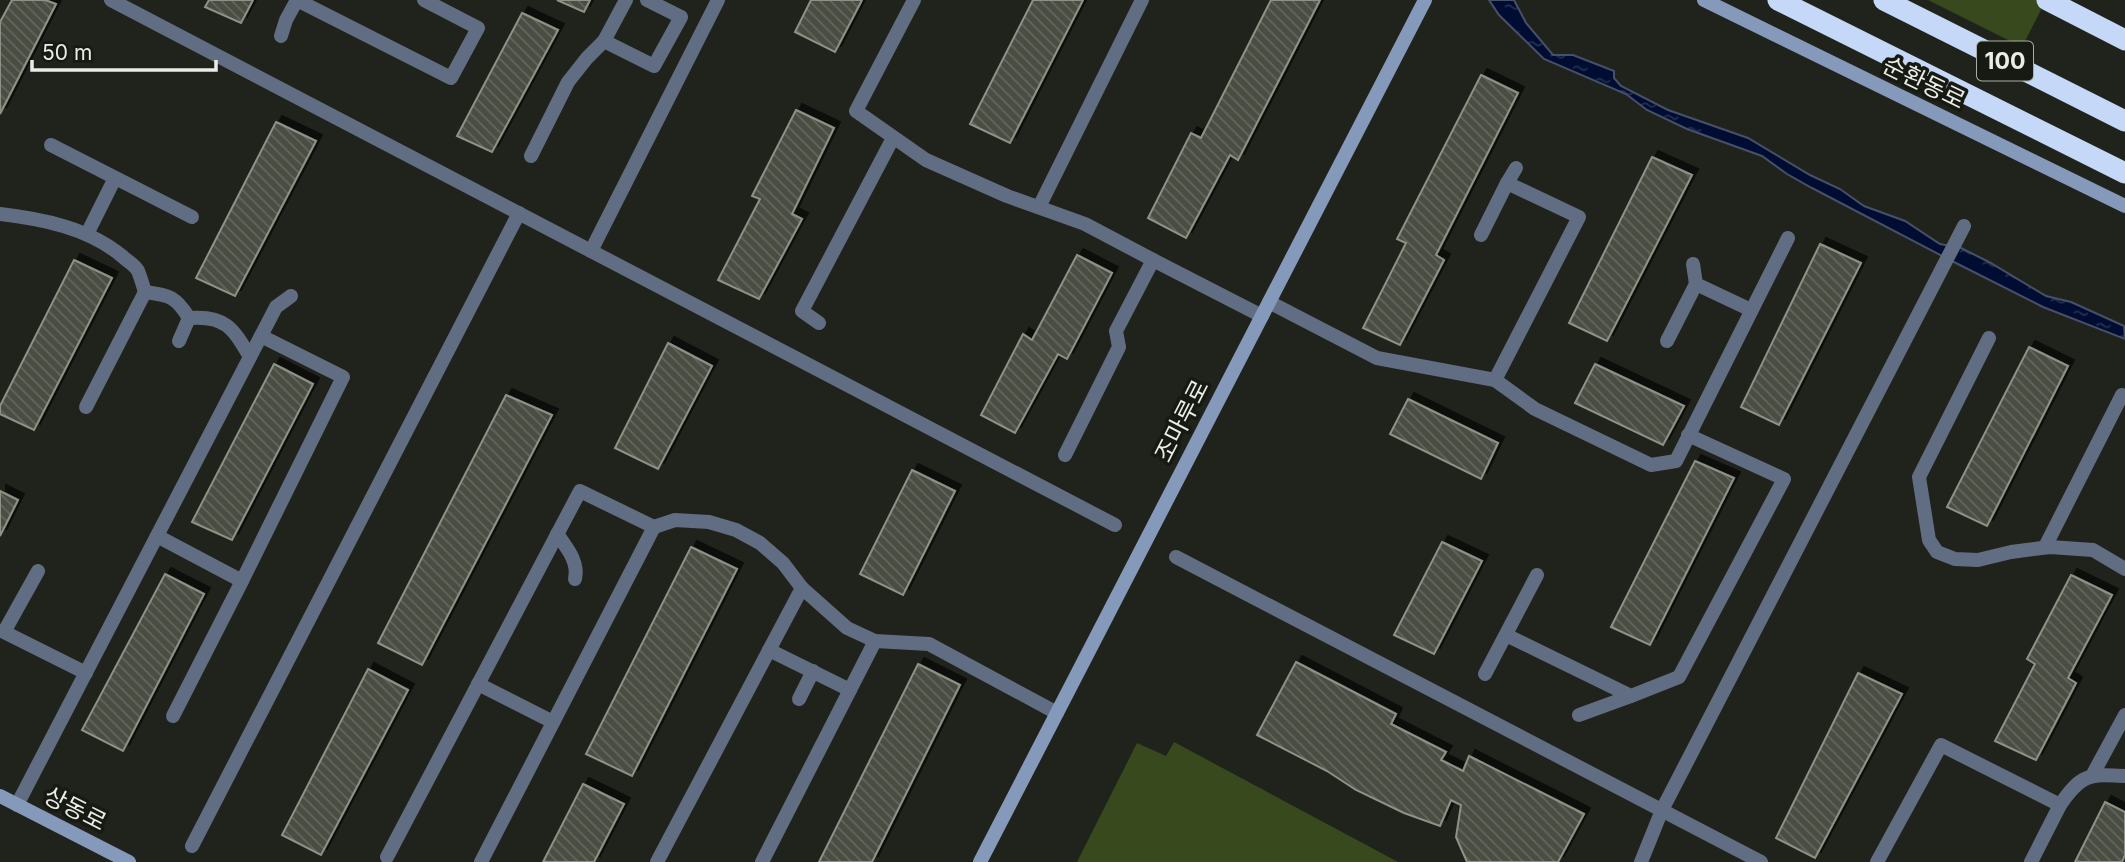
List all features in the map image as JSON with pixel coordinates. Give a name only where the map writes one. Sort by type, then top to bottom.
[{"type":"highway","points":[[1778,0],[2125,173]]},
{"type":"highway","name":"100","points":[[1884,0],[2125,121]]},
{"type":"highway","points":[[2046,0],[2125,40]]},
{"type":"street","points":[[111,0],[1115,525]]},
{"type":"street","points":[[281,36],[297,0],[451,78],[478,28],[424,0]]},
{"type":"street","points":[[531,156],[568,82],[604,41],[626,0]]},
{"type":"street","points":[[604,41],[654,66],[681,16],[647,0]]},
{"type":"street","points":[[591,251],[718,0]]},
{"type":"street","points":[[914,0],[856,111],[926,160],[1007,196],[1085,224],[1262,316]]},
{"type":"street","points":[[1039,207],[1142,0]]},
{"type":"street","name":"조마루로","points":[[980,862],[1425,0]]},
{"type":"street","name":"순환동로","points":[[1704,0],[2125,206]]},
{"type":"street","points":[[819,323],[802,311],[893,138]]},
{"type":"street","points":[[51,145],[192,218]]},
{"type":"street","points":[[1481,235],[1516,168]]},
{"type":"street","points":[[87,234],[115,178]]},
{"type":"street","points":[[1494,380],[1578,217],[1507,183]]},
{"type":"street","points":[[192,846],[519,213]]},
{"type":"street","points":[[0,214],[32,217],[87,234],[114,249],[137,269],[145,292],[86,407]]},
{"type":"street","points":[[1641,862],[1661,810],[1964,226]]},
{"type":"street","points":[[1269,302],[1377,358],[1494,380],[1535,409],[1651,465],[1675,461],[1788,238]]},
{"type":"street","points":[[1065,455],[1119,347],[1116,331],[1153,260]]},
{"type":"street","points":[[1667,341],[1696,285],[1693,264]]},
{"type":"street","points":[[1696,285],[1751,310]]},
{"type":"street","points":[[145,292],[164,294],[178,301],[189,318]]},
{"type":"street","points":[[18,805],[276,307],[291,296]]},
{"type":"street","points":[[189,318],[207,317],[222,321],[235,332],[250,357]]},
{"type":"street","points":[[179,341],[189,318]]},
{"type":"street","points":[[173,716],[343,377],[261,336]]},
{"type":"street","points":[[1989,338],[1919,477],[1929,540],[1937,552],[1955,559],[1978,560],[2045,547],[2093,550],[2125,569]]},
{"type":"street","points":[[2045,547],[2122,395]]},
{"type":"street","points":[[1579,715],[1679,677],[1784,479],[1688,435]]},
{"type":"street","points":[[387,857],[580,491],[654,527]]},
{"type":"street","points":[[481,862],[654,527],[675,520],[709,522],[736,530],[768,550],[783,563],[802,587],[847,628],[875,641],[929,644],[1057,713]]},
{"type":"street","points":[[557,534],[570,552],[577,571],[575,579]]},
{"type":"street","points":[[157,536],[242,581]]},
{"type":"street","points":[[1176,556],[1761,862]]},
{"type":"street","points":[[38,571],[2,636],[86,673]]},
{"type":"street","points":[[1485,674],[1537,575]]},
{"type":"street","points":[[657,862],[802,587]]},
{"type":"street","points":[[1506,635],[1631,696]]},
{"type":"street","points":[[762,862],[875,641]]},
{"type":"street","points":[[769,650],[850,690]]},
{"type":"street","points":[[799,699],[813,671]]},
{"type":"street","points":[[478,684],[553,722]]},
{"type":"street","points":[[2031,862],[2060,805],[2071,789],[2093,774],[2125,715]]},
{"type":"street","points":[[1877,862],[1941,745],[2060,805]]},
{"type":"street","points":[[2093,774],[2125,776]]},
{"type":"street","name":"상동로","points":[[0,796],[129,862]]},
{"type":"green space","points":[[1928,0],[2046,0],[2022,47]]},
{"type":"green space","points":[[1174,742],[1398,862],[1077,862],[1137,743],[1166,756]]},
{"type":"water","points":[[1489,0],[1514,0],[1526,23],[1553,55],[1573,55],[1614,71],[1614,78],[1621,86],[1668,110],[1748,138],[1810,175],[1840,189],[1864,206],[1905,221],[1940,244],[1961,248],[2046,296],[2071,302],[2124,326],[2125,339],[2043,307],[1812,188],[1762,156],[1687,129],[1647,110],[1626,94],[1544,59],[1499,15]]},
{"type":"building","points":[[12,0],[45,0],[56,4],[0,114],[0,22]]},
{"type":"building","points":[[209,0],[253,0],[241,23],[205,7]]},
{"type":"building","points":[[557,0],[590,0],[584,12]]},
{"type":"building","points":[[811,0],[862,0],[835,52],[795,32]]},
{"type":"building","points":[[1033,0],[1083,0],[1010,143],[970,124]]},
{"type":"building","points":[[1271,0],[1320,0],[1238,160],[1230,155],[1186,238],[1148,218],[1191,133],[1201,138]]},
{"type":"building","points":[[522,13],[558,30],[492,152],[457,136]]},
{"type":"building","points":[[1481,75],[1518,93],[1436,255],[1444,260],[1400,345],[1363,328],[1406,243],[1397,239]]},
{"type":"building","points":[[796,110],[834,128],[792,214],[802,219],[759,299],[718,280],[760,199],[752,196]]},
{"type":"building","points":[[276,122],[316,141],[235,296],[196,278]]},
{"type":"building","points":[[1652,157],[1692,175],[1607,341],[1569,323]]},
{"type":"building","points":[[1820,244],[1861,263],[1779,425],[1741,407]]},
{"type":"building","points":[[1077,255],[1112,273],[1067,359],[1058,354],[1015,433],[981,415],[1023,334],[1032,340]]},
{"type":"building","points":[[74,260],[112,278],[34,430],[0,414],[0,406]]},
{"type":"building","points":[[668,343],[712,366],[658,469],[615,448]]},
{"type":"building","points":[[2029,347],[2068,366],[1987,526],[1947,507]]},
{"type":"building","points":[[274,364],[313,384],[232,540],[192,522]]},
{"type":"building","points":[[1595,364],[1684,406],[1663,445],[1575,403]]},
{"type":"building","points":[[506,395],[552,415],[422,665],[378,643]]},
{"type":"building","points":[[1408,399],[1498,443],[1481,479],[1390,434]]},
{"type":"building","points":[[1695,461],[1734,478],[1650,645],[1611,627]]},
{"type":"building","points":[[912,470],[955,491],[903,595],[860,574]]},
{"type":"building","points":[[0,491],[18,500],[0,536]]},
{"type":"building","points":[[1442,542],[1482,561],[1434,654],[1394,635]]},
{"type":"building","points":[[691,547],[737,569],[632,776],[586,754]]},
{"type":"building","points":[[165,574],[204,594],[123,751],[82,730]]},
{"type":"building","points":[[2071,575],[2112,595],[2068,678],[2076,683],[2036,760],[1995,741],[2035,664],[2027,659]]},
{"type":"building","points":[[1296,662],[1396,714],[1391,724],[1446,752],[1441,760],[1463,771],[1469,756],[1584,814],[1558,862],[1467,862],[1456,837],[1461,805],[1451,800],[1440,826],[1404,813],[1356,790],[1327,771],[1257,735]]},
{"type":"building","points":[[918,664],[960,685],[872,862],[819,862]]},
{"type":"building","points":[[368,669],[408,690],[321,855],[282,835]]},
{"type":"building","points":[[1858,673],[1902,694],[1815,858],[1776,838]]},
{"type":"building","points":[[583,784],[624,804],[594,862],[543,862]]},
{"type":"building","points":[[2105,802],[2125,812],[2125,855],[2122,862],[2075,862]]}]
